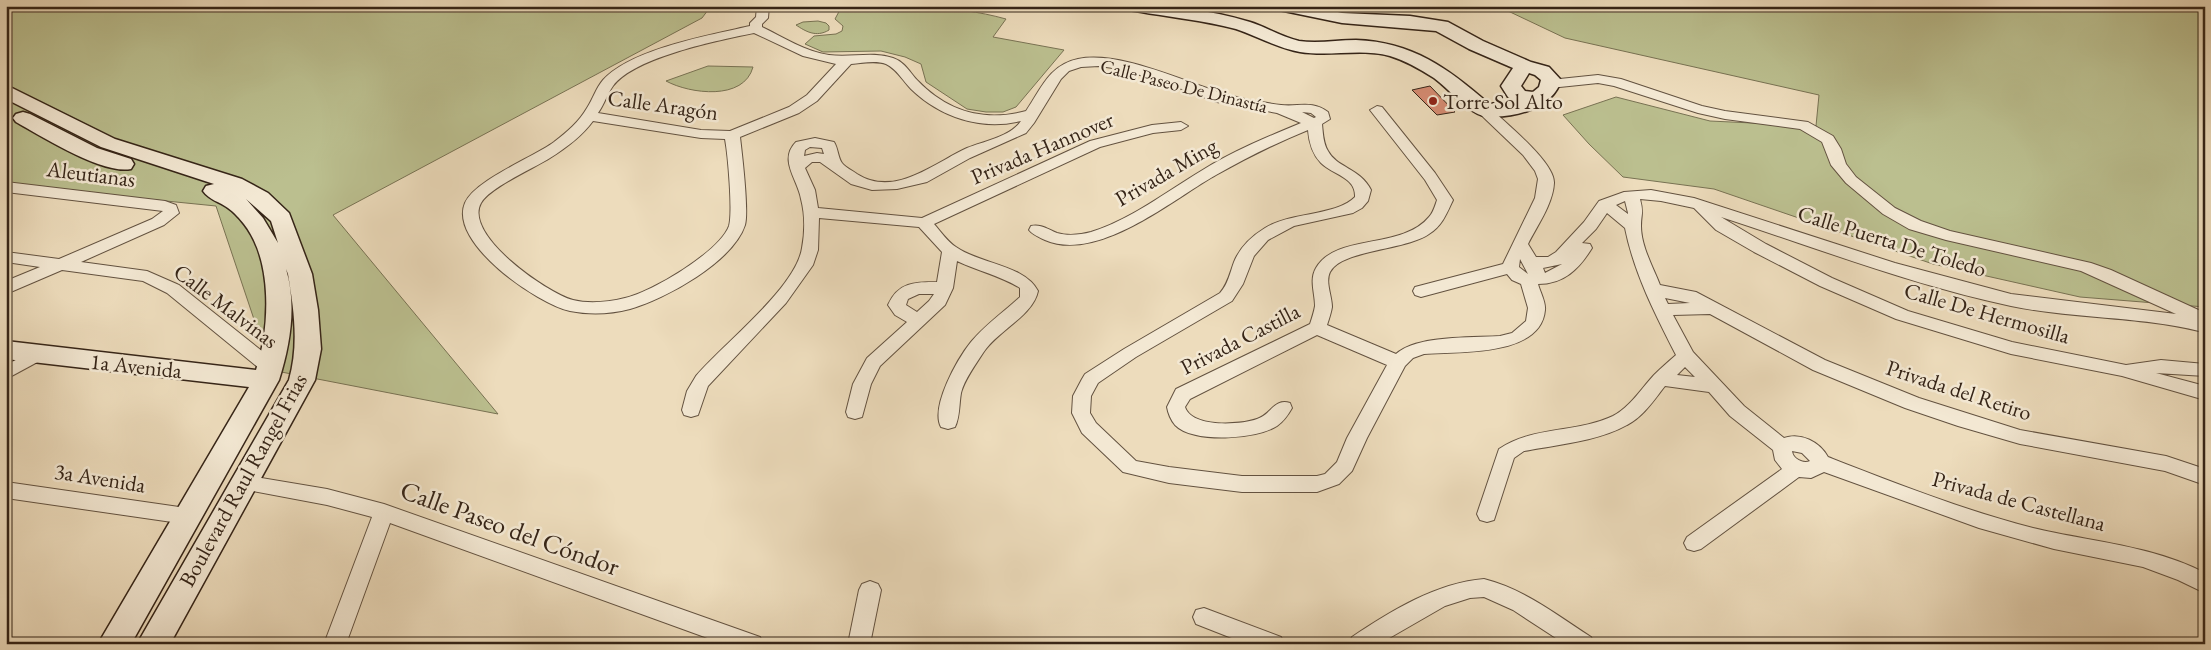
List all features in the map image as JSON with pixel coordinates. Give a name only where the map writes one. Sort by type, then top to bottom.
[{"type":"main road","points":[[1135,6],[1226,22],[1299,46],[1321,48],[1369,46],[1404,54],[1423,61],[1478,105],[1543,91],[1551,80],[1544,72],[1536,68],[1527,67],[1476,45],[1441,26],[1342,18],[1285,6]]},
{"type":"main road","points":[[1515,98],[1512,83],[1518,73],[1527,67]]},
{"type":"main road","name":"Boulevard Raul Rangel Frias","points":[[6,91],[108,143],[155,160],[234,184],[260,198],[281,218],[300,274],[306,310],[308,349],[302,380],[153,644]]},
{"type":"main road","points":[[6,108],[89,153],[218,192],[237,203],[252,217],[262,231],[278,289],[280,320],[269,374],[114,644]]},
{"type":"main road","name":"1a Avenida","points":[[6,350],[36,355],[269,374]]},
{"type":"street","points":[[750,6],[750,19],[756,26],[808,53],[826,59],[880,58],[893,62],[917,87],[937,102],[960,114],[977,120],[997,122],[1030,114]]},
{"type":"street","points":[[763,6],[762,18],[756,26],[674,50],[622,71],[608,82],[589,116],[574,134],[545,155],[487,189],[474,202],[471,214],[474,232],[484,246],[538,291],[568,305],[608,307],[635,302],[663,290],[722,249],[734,236],[738,224],[737,164],[732,135],[794,110],[812,98],[847,60]]},
{"type":"street","name":"Calle Paseo De Dinastía","points":[[812,212],[806,188],[797,171],[797,166],[803,161],[820,157],[834,162],[843,173],[865,184],[890,186],[916,180],[935,173],[964,156],[1022,129],[1029,121],[1030,114],[1044,98],[1055,76],[1073,64],[1090,62],[1114,65],[1164,77],[1232,101],[1281,110],[1315,123]]},
{"type":"street","points":[[1543,91],[1598,79],[1616,82],[1698,109],[1725,115],[1803,125],[1821,133],[1834,149],[1838,165],[1850,180],[1889,211],[1915,225],[1946,235],[2085,267],[2105,274],[2205,320]]},
{"type":"street","points":[[1505,130],[1507,116],[1515,98]]},
{"type":"street","points":[[1478,105],[1532,156],[1546,179],[1543,198],[1514,254],[1511,267],[1514,274],[1531,280],[1554,278],[1576,260],[1588,241],[1585,232]]},
{"type":"street","name":"Privada Castilla","points":[[1282,408],[1276,417],[1268,423],[1232,429],[1203,429],[1187,424],[1179,417],[1176,407],[1183,394],[1317,328],[1323,303],[1321,290],[1322,271],[1330,261],[1344,255],[1406,239],[1428,229],[1442,214],[1445,200],[1436,184],[1390,130],[1377,110]]},
{"type":"street","name":"Calle Aragón","points":[[589,116],[701,134],[732,135]]},
{"type":"street","points":[[997,122],[1001,139]]},
{"type":"street","points":[[1315,123],[1319,149],[1323,157],[1357,181],[1363,189],[1364,196],[1360,203],[1350,209],[1336,214],[1288,223],[1264,235],[1244,257],[1235,287],[1226,297],[1130,353],[1090,380],[1082,396],[1080,413],[1088,428],[1130,467],[1169,475],[1242,484],[1317,484],[1332,479],[1344,466],[1398,362],[1408,354],[1422,348],[1500,342],[1518,337],[1534,324],[1537,308],[1531,280]]},
{"type":"street","name":"Privada Ming","points":[[1037,230],[1055,238],[1073,240],[1095,236],[1150,211],[1208,173],[1257,146],[1292,130],[1315,123]]},
{"type":"street","name":"Privada Hannover","points":[[924,224],[1095,144],[1143,131],[1181,126]]},
{"type":"street","name":"Aleutianas","points":[[6,187],[170,208],[171,213],[158,222],[63,264]]},
{"type":"street","points":[[1630,195],[1636,213],[1632,226],[1638,251],[1662,310],[1686,356],[1712,386],[1754,426],[1783,447]]},
{"type":"street","name":"Calle Puerta De Toledo","points":[[1605,204],[1616,198],[1630,195],[1662,197],[1698,204],[1898,269],[2011,299],[2064,308],[2156,316],[2205,326]]},
{"type":"street","points":[[1531,262],[1546,264],[1559,260],[1585,232],[1605,204],[1632,226]]},
{"type":"street","name":"Calle De Hermosilla","points":[[1698,204],[1711,217],[1736,234],[1826,282],[1902,315],[2011,348],[2122,370]]},
{"type":"street","points":[[691,410],[700,383],[786,292],[800,274],[810,253],[812,212],[924,224],[950,251],[981,266],[1016,278],[1027,285],[1030,291],[1028,299],[1001,322],[978,347],[952,391],[948,422]]},
{"type":"street","points":[[1731,214],[1736,234]]},
{"type":"street","points":[[1520,245],[1537,275],[1531,280]]},
{"type":"street","points":[[855,412],[862,384],[873,362],[936,305],[945,288],[950,251]]},
{"type":"street","name":"Calle Malvinas","points":[[6,257],[147,276],[173,289],[269,374]]},
{"type":"street","points":[[6,288],[63,264]]},
{"type":"street","points":[[1421,291],[1511,267]]},
{"type":"street","points":[[919,322],[900,311],[897,305],[901,295],[918,288],[945,288]]},
{"type":"street","points":[[1654,290],[1690,296],[1713,308]]},
{"type":"street","points":[[1662,310],[1713,308]]},
{"type":"street","name":"Privada del Retiro","points":[[1713,308],[1819,365],[1930,409],[2020,437],[2166,464],[2205,477]]},
{"type":"street","points":[[1317,328],[1398,362]]},
{"type":"street","points":[[6,373],[36,355]]},
{"type":"street","points":[[1487,514],[1506,454],[1519,445],[1538,439],[1601,428],[1621,420],[1637,407],[1661,378],[1686,356]]},
{"type":"street","points":[[2122,370],[2161,366],[2205,370]]},
{"type":"street","points":[[2122,370],[2205,393]]},
{"type":"street","points":[[1661,378],[1712,386]]},
{"type":"street","points":[[1791,443],[1804,445],[1816,452],[1820,462],[1816,469],[1804,470],[1797,468],[1785,460],[1782,455],[1783,447],[1791,443]]},
{"type":"street","name":"Privada de Castellana","points":[[1820,462],[1916,499],[1996,526],[2169,566],[2205,584]]},
{"type":"street","points":[[1694,543],[1797,468]]},
{"type":"street","name":"Calle Paseo del Cóndor","points":[[244,483],[327,497],[384,512],[752,644]]},
{"type":"street","name":"3a Avenida","points":[[6,490],[186,516]]},
{"type":"street","points":[[336,644],[384,512]]},
{"type":"street","points":[[1360,644],[1392,622],[1462,590],[1485,588],[1502,594],[1583,644]]},
{"type":"street","points":[[859,644],[870,590]]},
{"type":"street","points":[[1204,616],[1273,644]]},
{"type":"green space","points":[[6,6],[711,6],[702,18],[333,215],[498,414],[271,370],[216,206],[6,185]]},
{"type":"green space","points":[[842,6],[945,8],[986,14],[1006,19],[993,37],[1064,50],[1016,107],[1003,112],[967,109],[926,82],[921,64],[905,57],[881,51],[823,52],[805,44],[814,36],[836,34],[842,31],[843,26],[835,19]]},
{"type":"green space","points":[[1474,6],[2205,6],[2205,307],[2080,297],[1933,264],[1714,189],[1623,177],[1563,115],[1616,97],[1710,121],[1816,126],[1819,95],[1565,38],[1508,11]]},
{"type":"green space","points":[[818,21],[826,23],[829,26],[829,30],[815,34],[796,25],[803,22]]},
{"type":"green space","points":[[708,66],[753,67],[748,78],[728,90],[715,92],[688,89],[666,81]]},
{"type":"building","name":"Torre Sol Alto","points":[[1430,86],[1455,112],[1437,115],[1412,90]]},
{"type":"place","name":"Torre Sol Alto","points":[[1433,101]]}]
